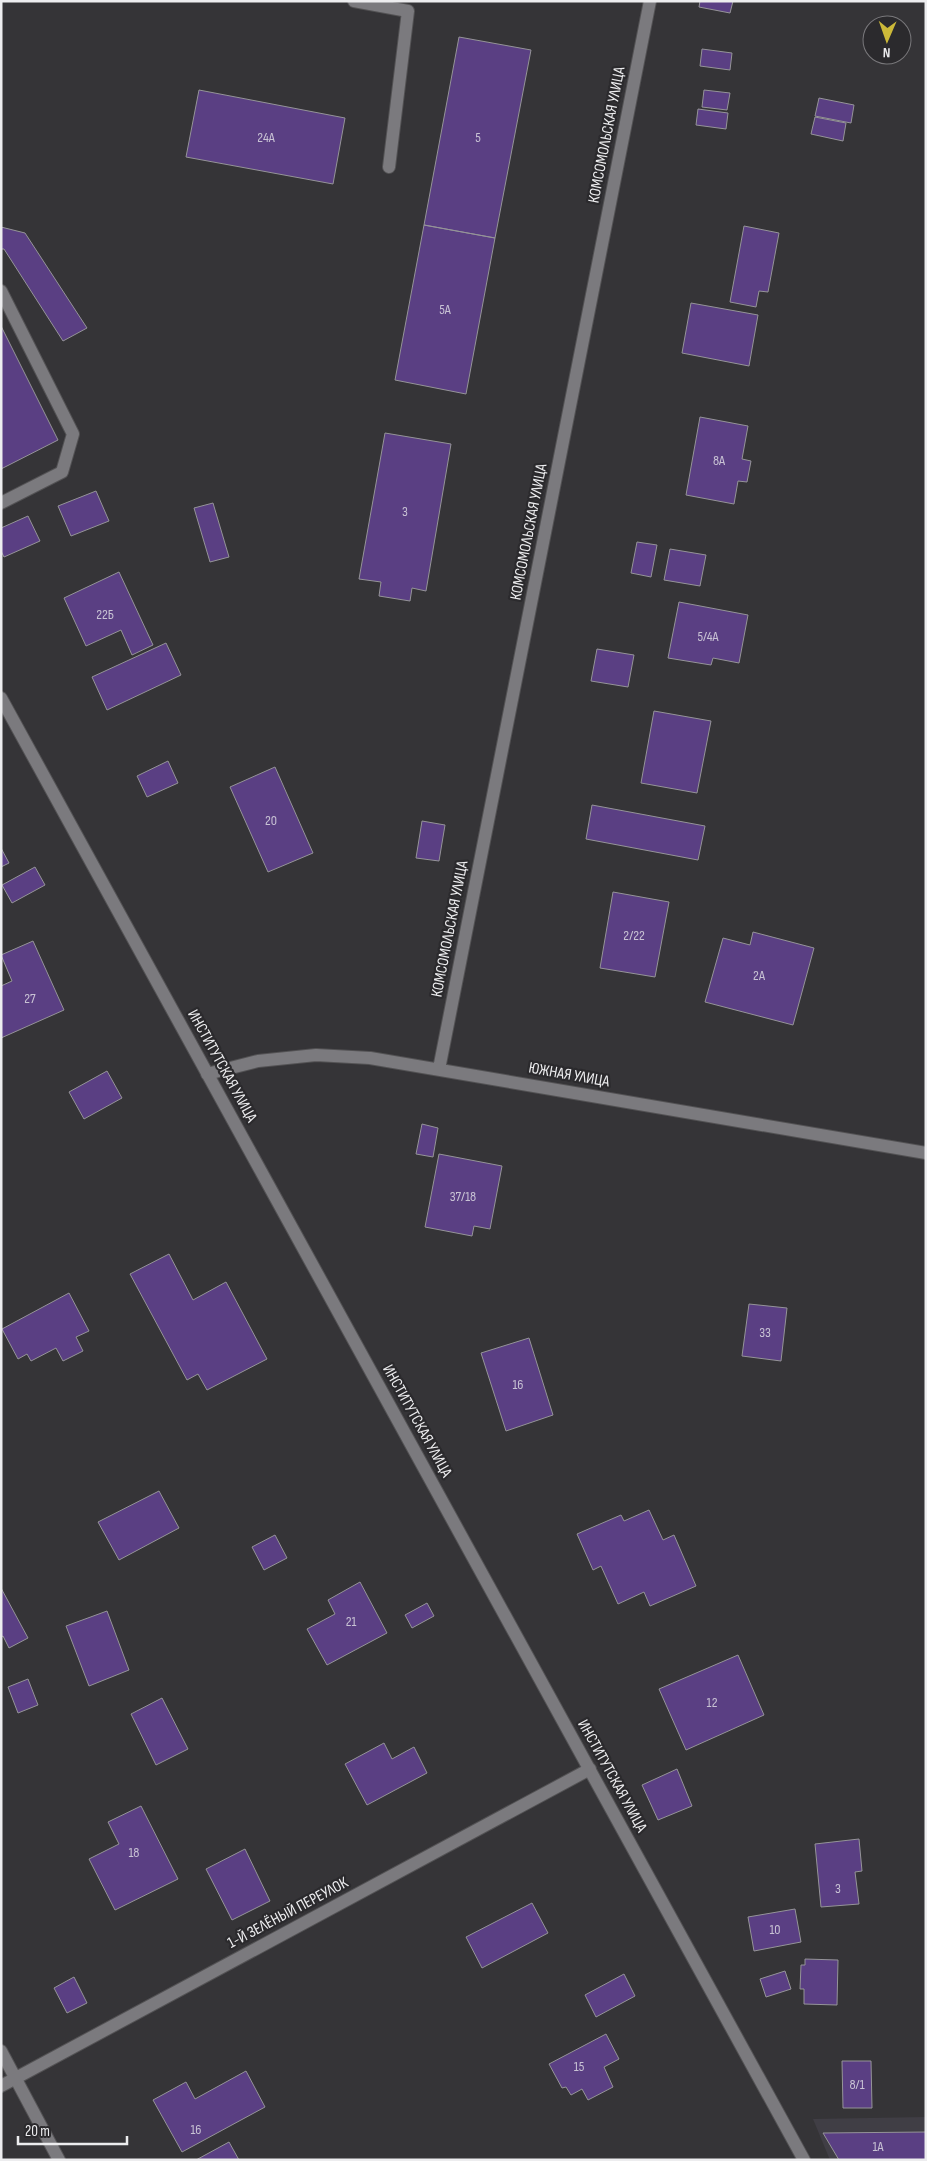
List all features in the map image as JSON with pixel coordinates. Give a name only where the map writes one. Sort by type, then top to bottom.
[{"type":"street","points":[[354,1],[408,11],[389,167]]},
{"type":"street","name":"КОМСОМОЛЬСКАЯ УЛИЦА","points":[[439,1069],[650,1]]},
{"type":"street","points":[[1,291],[73,434],[62,472],[1,503]]},
{"type":"street","name":"ИНСТИТУТСКАЯ УЛИЦА","points":[[1,698],[804,2160]]},
{"type":"street","name":"ЮЖНАЯ УЛИЦА","points":[[207,1074],[258,1061],[316,1055],[370,1058],[926,1153]]},
{"type":"street","name":"1-Й ЗЕЛЁНЫЙ ПЕРЕУЛОК","points":[[1,2086],[590,1769]]},
{"type":"street","points":[[1,2051],[59,2160]]},
{"type":"shaded area","points":[[926,2117],[926,2160],[830,2160],[813,2119]]},
{"type":"building","points":[[700,1],[733,1],[730,13],[699,7]]},
{"type":"building","points":[[459,37],[531,50],[495,238],[424,225]]},
{"type":"building","points":[[702,49],[732,53],[730,70],[700,66]]},
{"type":"building","points":[[199,90],[345,118],[333,184],[186,157]]},
{"type":"building","points":[[704,90],[730,93],[727,110],[702,107]]},
{"type":"building","points":[[819,98],[854,105],[851,123],[815,116]]},
{"type":"building","points":[[698,109],[728,113],[726,129],[696,125]]},
{"type":"building","points":[[815,117],[846,123],[843,141],[811,134]]},
{"type":"building","points":[[424,225],[495,238],[466,394],[395,380]]},
{"type":"building","points":[[744,226],[779,233],[768,292],[759,291],[756,307],[730,302]]},
{"type":"building","points":[[1,227],[25,233],[87,328],[63,341],[4,249],[1,249]]},
{"type":"building","points":[[691,303],[758,315],[749,366],[682,353]]},
{"type":"building","points":[[1,326],[58,440],[1,469]]},
{"type":"building","points":[[700,417],[748,426],[742,459],[751,461],[747,482],[738,481],[734,504],[686,495]]},
{"type":"building","points":[[385,433],[451,444],[426,591],[412,588],[410,601],[379,596],[381,582],[359,579]]},
{"type":"building","points":[[96,491],[109,521],[71,536],[58,506]]},
{"type":"building","points":[[213,503],[229,557],[210,562],[194,508]]},
{"type":"building","points":[[28,516],[40,541],[4,557],[1,551],[1,528]]},
{"type":"building","points":[[637,542],[657,545],[651,577],[631,573]]},
{"type":"building","points":[[670,549],[706,555],[700,586],[664,580]]},
{"type":"building","points":[[119,572],[153,645],[132,655],[121,630],[86,646],[64,598]]},
{"type":"building","points":[[679,602],[748,615],[739,663],[713,658],[711,665],[668,658]]},
{"type":"building","points":[[166,643],[181,675],[107,710],[92,677]]},
{"type":"building","points":[[597,649],[634,655],[628,687],[591,681]]},
{"type":"building","points":[[654,711],[711,721],[697,793],[641,783]]},
{"type":"building","points":[[168,761],[178,783],[147,797],[137,776]]},
{"type":"building","points":[[275,767],[313,853],[268,872],[230,787]]},
{"type":"building","points":[[592,805],[705,826],[698,860],[586,839]]},
{"type":"building","points":[[422,821],[445,825],[439,861],[416,858]]},
{"type":"building","points":[[1,848],[9,863],[1,867]]},
{"type":"building","points":[[35,867],[45,885],[12,903],[2,885]]},
{"type":"building","points":[[613,892],[669,902],[655,977],[600,968]]},
{"type":"building","points":[[753,932],[814,948],[793,1025],[705,1002],[723,938],[750,945]]},
{"type":"building","points":[[33,941],[64,1010],[1,1038],[1,986],[12,981],[1,955]]},
{"type":"building","points":[[107,1071],[122,1098],[84,1119],[69,1092]]},
{"type":"building","points":[[422,1124],[438,1128],[433,1157],[416,1154]]},
{"type":"building","points":[[439,1154],[502,1166],[490,1229],[474,1226],[472,1236],[425,1227]]},
{"type":"building","points":[[169,1254],[193,1300],[226,1282],[267,1359],[207,1390],[198,1374],[187,1380],[130,1274]]},
{"type":"building","points":[[69,1293],[89,1331],[76,1337],[83,1351],[63,1361],[56,1348],[31,1361],[27,1354],[18,1359],[2,1329]]},
{"type":"building","points":[[749,1304],[787,1308],[781,1361],[742,1356]]},
{"type":"building","points":[[529,1338],[553,1415],[506,1431],[481,1353]]},
{"type":"building","points":[[159,1491],[179,1528],[119,1560],[98,1522]]},
{"type":"building","points":[[649,1510],[663,1540],[674,1535],[696,1586],[650,1606],[644,1592],[618,1604],[601,1566],[593,1570],[577,1534],[621,1515],[624,1521]]},
{"type":"building","points":[[275,1535],[287,1558],[264,1570],[252,1547]]},
{"type":"building","points":[[360,1582],[387,1633],[327,1665],[307,1629],[335,1614],[328,1600]]},
{"type":"building","points":[[1,1588],[28,1638],[9,1648],[3,1636],[1,1637]]},
{"type":"building","points":[[427,1603],[434,1616],[412,1628],[405,1615]]},
{"type":"building","points":[[107,1611],[129,1670],[89,1686],[66,1626]]},
{"type":"building","points":[[738,1655],[764,1715],[686,1750],[659,1689]]},
{"type":"building","points":[[28,1679],[38,1705],[18,1713],[8,1687]]},
{"type":"building","points":[[162,1698],[188,1749],[156,1765],[131,1714]]},
{"type":"building","points":[[384,1743],[392,1759],[414,1747],[427,1773],[367,1805],[345,1764]]},
{"type":"building","points":[[677,1769],[692,1806],[658,1820],[642,1785]]},
{"type":"building","points":[[141,1806],[178,1879],[115,1910],[89,1859],[119,1844],[108,1822]]},
{"type":"building","points":[[859,1839],[862,1871],[855,1872],[859,1904],[821,1907],[815,1844]]},
{"type":"building","points":[[245,1849],[270,1901],[232,1920],[206,1869]]},
{"type":"building","points":[[532,1903],[548,1933],[482,1968],[466,1937]]},
{"type":"building","points":[[795,1909],[801,1942],[754,1951],[748,1917]]},
{"type":"building","points":[[805,1959],[838,1960],[837,2005],[804,2004],[804,1989],[800,1989],[801,1965],[805,1965]]},
{"type":"building","points":[[785,1971],[791,1989],[766,1997],[760,1979]]},
{"type":"building","points":[[624,1974],[635,1996],[596,2017],[585,1995]]},
{"type":"building","points":[[74,1977],[87,2003],[67,2013],[54,1988]]},
{"type":"building","points":[[606,2034],[619,2059],[604,2067],[613,2087],[588,2100],[582,2089],[571,2095],[566,2087],[562,2088],[549,2064]]},
{"type":"building","points":[[842,2061],[871,2061],[872,2108],[843,2108]]},
{"type":"building","points":[[246,2071],[265,2107],[182,2152],[153,2100],[186,2082],[195,2099]]},
{"type":"building","points":[[926,2132],[926,2160],[839,2160],[823,2133]]},
{"type":"building","points":[[229,2142],[239,2160],[196,2160]]}]
